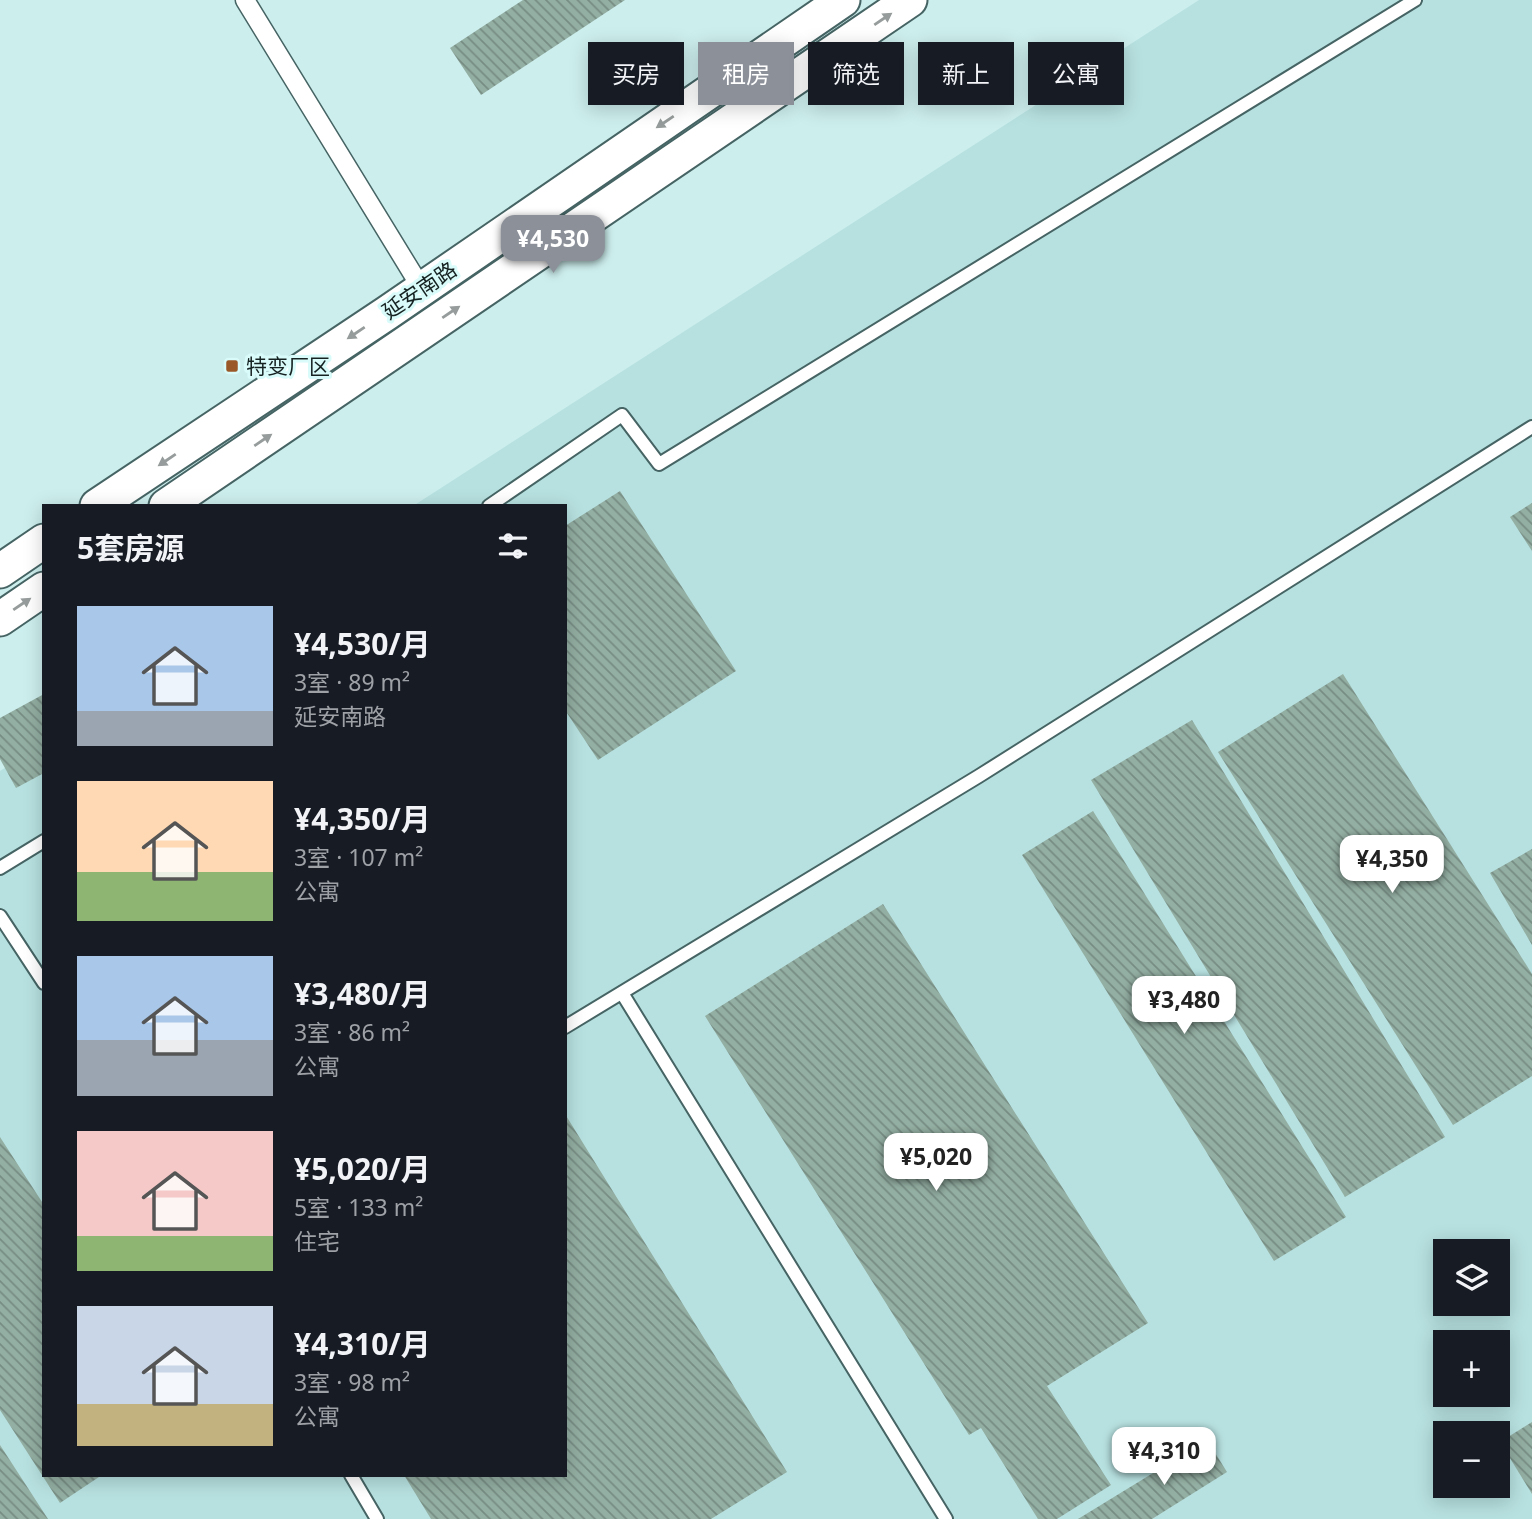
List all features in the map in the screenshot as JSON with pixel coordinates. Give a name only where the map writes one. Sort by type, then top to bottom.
[{"type":"main road","name":"延安南路","points":[[100,504],[422,289],[843,0]]},
{"type":"main road","name":"延安南路","points":[[169,504],[910,0]]},
{"type":"main road","points":[[0,571],[42,542]]},
{"type":"main road","points":[[0,619],[42,590]]},
{"type":"street","points":[[245,0],[422,289]]},
{"type":"lane","points":[[492,504],[622,415],[659,464],[1415,0]]},
{"type":"lane","points":[[567,1026],[979,776],[1532,427]]},
{"type":"lane","points":[[0,868],[42,842]]},
{"type":"lane","points":[[0,915],[42,980]]},
{"type":"lane","points":[[622,993],[946,1519]]},
{"type":"lane","points":[[352,1477],[377,1519]]},
{"type":"shaded area","points":[[1199,0],[1532,0],[1532,1519],[0,1519],[0,771],[42,744],[42,1477],[567,1477],[567,504],[416,504],[1036,105],[1124,105],[1124,48]]},
{"type":"building","points":[[523,0],[625,0],[481,95],[450,48]]},
{"type":"building","points":[[620,491],[736,671],[598,760],[567,713],[567,525]]},
{"type":"building","points":[[1532,503],[1532,551],[1510,517]]},
{"type":"building","points":[[1343,674],[1532,974],[1532,1076],[1453,1125],[1218,752]]},
{"type":"building","points":[[42,695],[42,774],[16,788],[0,759],[0,718]]},
{"type":"building","points":[[1192,720],[1445,1137],[1345,1197],[1091,780]]},
{"type":"building","points":[[1093,811],[1346,1217],[1274,1261],[1022,855]]},
{"type":"building","points":[[1532,849],[1532,945],[1490,873]]},
{"type":"building","points":[[883,904],[1148,1323],[1047,1386],[1111,1485],[1057,1519],[1038,1519],[981,1428],[969,1435],[705,1016]]},
{"type":"building","points":[[567,1117],[787,1472],[711,1519],[431,1519],[405,1477],[567,1477]]},
{"type":"building","points":[[0,1137],[42,1202],[42,1475],[0,1410]]},
{"type":"building","points":[[1532,1422],[1532,1494],[1510,1458],[1510,1436]]},
{"type":"building","points":[[1207,1440],[1227,1472],[1152,1519],[1078,1519]]},
{"type":"building","points":[[0,1445],[48,1519],[0,1519]]},
{"type":"building","points":[[43,1477],[99,1477],[60,1503]]},
{"type":"place","name":"特变厂区","points":[[232,366]]}]
